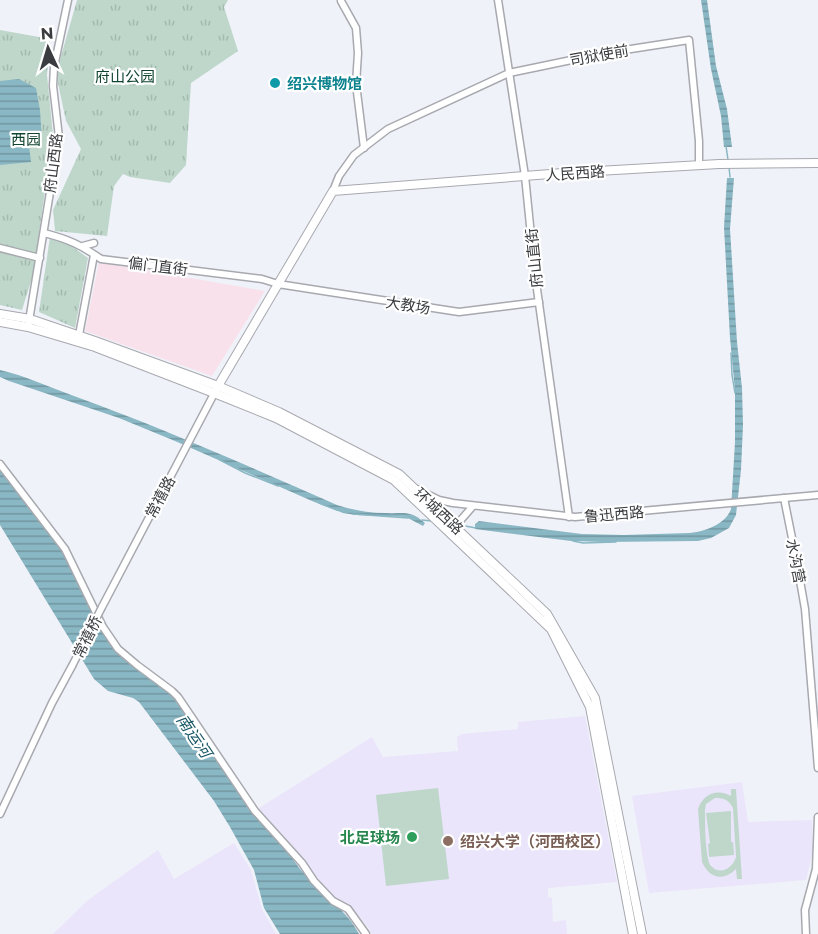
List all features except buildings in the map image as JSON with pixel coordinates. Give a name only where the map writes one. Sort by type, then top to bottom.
[{"type":"main road","name":"人民西路","points":[[333,191],[699,165],[818,163]]},
{"type":"main road","points":[[216,389],[333,191]]},
{"type":"main road","name":"环城西路","points":[[0,314],[279,412],[399,474],[414,487],[551,629],[590,708],[633,934]]},
{"type":"main road","name":"环城西路","points":[[0,322],[29,323],[79,335],[216,389],[394,480],[430,513],[453,529]]},
{"type":"main road","name":"环城西路","points":[[461,537],[547,614],[595,698],[642,934]]},
{"type":"street","name":"府山西路","points":[[29,323],[58,137],[53,86],[54,67],[68,0]]},
{"type":"street","name":"府山直街","points":[[498,0],[525,176],[539,302],[569,517]]},
{"type":"street","points":[[341,1],[356,28],[358,53],[356,84],[364,148]]},
{"type":"street","name":"司狱使前","points":[[509,73],[605,53],[689,40],[699,141],[699,165]]},
{"type":"street","points":[[333,191],[339,176],[354,155],[388,129],[509,73]]},
{"type":"street","name":"偏门直街","points":[[44,233],[83,246],[101,259],[262,279],[278,284]]},
{"type":"street","points":[[83,246],[94,243]]},
{"type":"street","points":[[0,248],[40,258]]},
{"type":"street","points":[[79,335],[94,255]]},
{"type":"street","name":"大教场","points":[[278,284],[459,312],[539,302]]},
{"type":"street","name":"常禧路","points":[[102,607],[216,389]]},
{"type":"street","points":[[0,464],[65,549],[103,627],[118,649],[172,691],[255,811],[302,863],[314,881],[333,901],[348,909],[366,934]]},
{"type":"street","name":"鲁迅西路","points":[[414,487],[439,500],[453,503],[569,517],[818,495]]},
{"type":"street","name":"水沟营","points":[[784,498],[805,609],[818,768]]},
{"type":"street","points":[[453,529],[473,506]]},
{"type":"street","name":"常禧桥","points":[[0,814],[52,703],[102,607]]},
{"type":"street","points":[[806,934],[805,910],[816,869],[818,817]]},
{"type":"shaded area","points":[[99,262],[265,291],[212,376],[85,331]]},
{"type":"shaded area","name":"绍兴大学（河西校区）","points":[[585,716],[617,882],[548,888],[548,897],[552,898],[553,922],[566,920],[567,934],[372,934],[351,907],[331,896],[304,860],[268,822],[259,808],[372,737],[383,757],[458,751],[457,737],[462,734],[518,729],[518,722]]},
{"type":"shaded area","points":[[742,782],[748,822],[812,820],[813,851],[806,880],[649,893],[632,796]]},
{"type":"shaded area","points":[[234,843],[251,870],[262,909],[276,934],[53,934],[88,900],[158,850],[174,879]]},
{"type":"green space","name":"府山公园","points":[[77,0],[228,0],[224,7],[238,51],[191,83],[186,165],[170,183],[123,174],[114,186],[107,236],[55,231],[53,210],[81,149],[66,121],[56,74]]},
{"type":"green space","name":"西园","points":[[0,30],[50,39],[47,75],[53,135],[33,275],[22,310],[0,305]]},
{"type":"green space","points":[[50,237],[70,245],[88,258],[75,328],[39,312]]},
{"type":"green space","name":"北足球场","points":[[438,788],[449,879],[386,886],[376,795]]},
{"type":"green space","points":[[731,789],[736,789],[742,879],[737,879],[736,869],[726,876],[712,875],[702,862],[698,809],[700,804],[711,794],[721,793],[731,796]],"holes":[[[715,798],[728,801],[733,808],[736,857],[729,867],[722,870],[711,866],[706,840],[706,804]]]},
{"type":"green space","points":[[731,811],[731,842],[733,842],[734,855],[709,857],[708,844],[710,843],[706,813]]},
{"type":"water","points":[[701,0],[707,0],[716,66],[727,109],[732,147],[724,147],[721,116],[711,69]]},
{"type":"water","points":[[19,79],[36,88],[42,142],[29,146],[31,162],[0,165],[0,81]]},
{"type":"water","points":[[727,178],[734,178],[730,229],[743,425],[736,515],[729,528],[711,538],[698,541],[603,542],[571,541],[475,529],[475,524],[479,521],[582,534],[689,533],[714,526],[728,514],[731,509],[735,442],[735,391],[724,227]]},
{"type":"water","points":[[0,370],[28,378],[140,421],[337,505],[367,512],[406,513],[425,523],[423,526],[406,517],[343,513],[119,418],[9,381],[0,377]]},
{"type":"water","name":"南运河","points":[[0,468],[61,547],[113,642],[169,689],[300,869],[346,915],[359,934],[280,934],[264,908],[254,870],[214,801],[139,702],[108,691],[94,679],[0,525]]},
{"type":"waterway","points":[[726,146],[728,160]]},
{"type":"waterway","points":[[729,167],[730,177]]},
{"type":"waterway","points":[[731,353],[735,393]]},
{"type":"waterway","points":[[220,460],[278,486]]},
{"type":"waterway","points":[[319,503],[337,510]]},
{"type":"waterway","points":[[353,514],[408,518]]},
{"type":"waterway","points":[[422,520],[432,521]]},
{"type":"waterway","points":[[460,525],[476,528]]},
{"type":"waterway","points":[[573,541],[616,542]]},
{"type":"place","name":"绍兴博物馆","points":[[275,83]]},
{"type":"place","name":"北足球场","points":[[412,837]]},
{"type":"place","name":"绍兴大学（河西校区）","points":[[448,841]]}]
